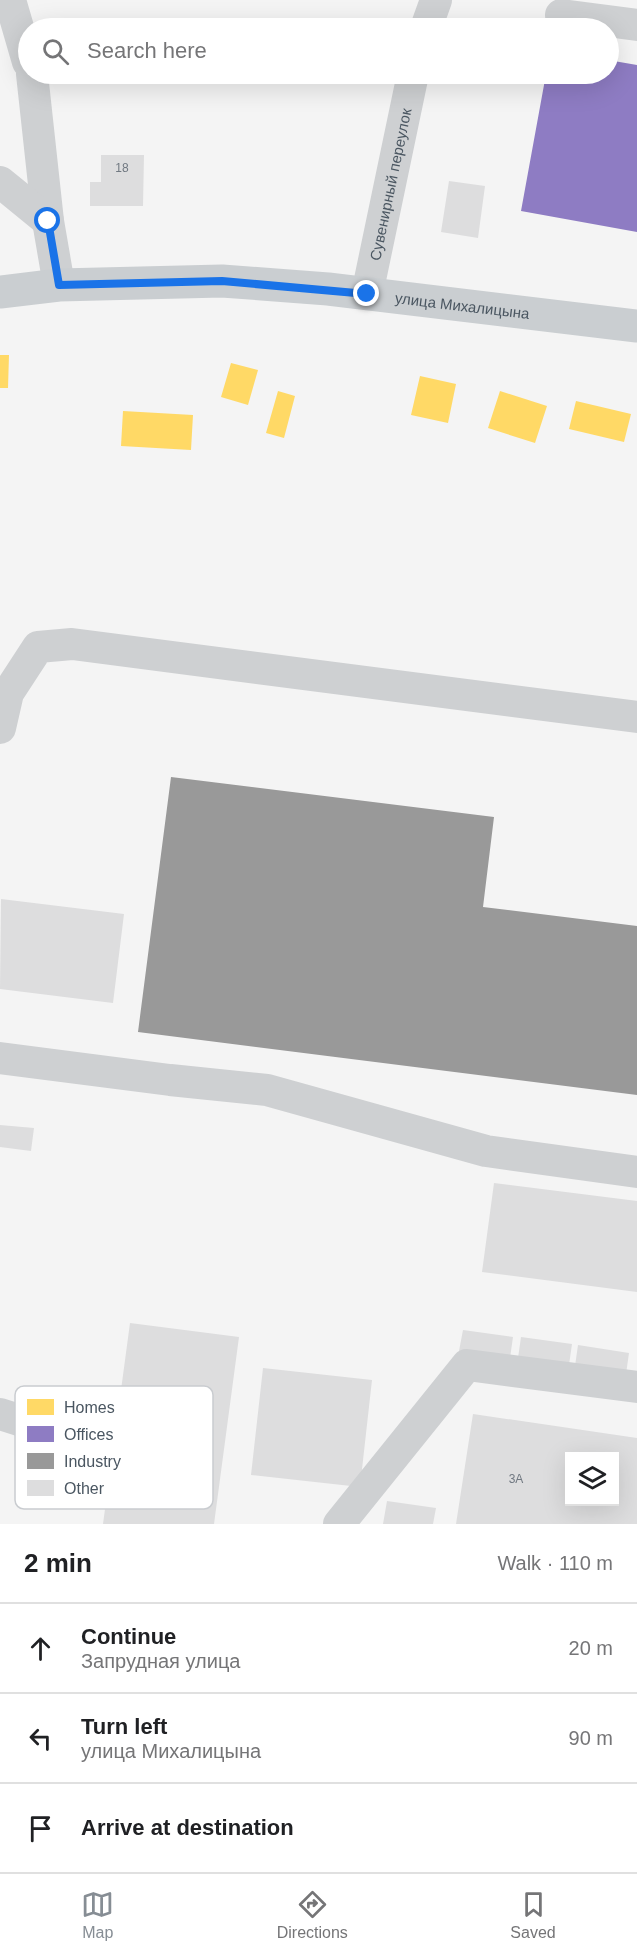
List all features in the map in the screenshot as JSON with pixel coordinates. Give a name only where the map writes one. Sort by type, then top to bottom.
[{"type":"main road","name":"улица Михалицына","points":[[0,292],[59,285],[222,281],[367,294],[637,326]]},
{"type":"street","points":[[10,0],[18,28]]},
{"type":"street","points":[[430,18],[436,0]]},
{"type":"street","points":[[561,15],[584,18]]},
{"type":"street","points":[[619,23],[637,25]]},
{"type":"street","points":[[33,84],[48,221],[59,285]]},
{"type":"street","name":"Сувенирный переулок","points":[[367,294],[411,84]]},
{"type":"street","points":[[0,182],[48,221]]},
{"type":"street","points":[[0,728],[8,693],[38,647],[72,644],[637,717]]},
{"type":"street","points":[[0,1058],[267,1090],[486,1151],[637,1172]]},
{"type":"street","points":[[339,1524],[468,1365],[637,1387]]},
{"type":"street","points":[[0,1414],[15,1419]]},
{"type":"building: Homes","points":[[0,355],[9,355],[8,388],[0,388]]},
{"type":"building: Homes","points":[[231,363],[258,370],[248,405],[221,397]]},
{"type":"building: Homes","points":[[420,376],[456,384],[448,423],[411,415]]},
{"type":"building: Homes","points":[[278,391],[295,396],[284,438],[266,433]]},
{"type":"building: Homes","points":[[500,391],[547,406],[535,443],[488,428]]},
{"type":"building: Homes","points":[[576,401],[631,414],[624,442],[569,429]]},
{"type":"building: Homes","points":[[123,411],[193,415],[191,450],[121,446]]},
{"type":"building: Offices","points":[[619,62],[637,65],[637,232],[521,211],[544,84],[619,84]]},
{"type":"building: Industry","points":[[171,777],[494,817],[483,907],[637,926],[637,1095],[138,1032]]},
{"type":"building: Other","points":[[101,155],[144,155],[143,206],[90,206],[90,182],[101,182]]},
{"type":"building: Other","points":[[449,181],[485,186],[478,238],[441,232]]},
{"type":"building: Other","points":[[1,899],[124,914],[113,1003],[0,989]]},
{"type":"building: Other","points":[[0,1125],[34,1128],[31,1151],[0,1147]]},
{"type":"building: Other","points":[[494,1183],[637,1201],[637,1292],[482,1272]]},
{"type":"building: Other","points":[[130,1323],[239,1337],[214,1524],[103,1524],[105,1509],[213,1509],[213,1386],[122,1386]]},
{"type":"building: Other","points":[[463,1330],[513,1337],[510,1358],[459,1351]]},
{"type":"building: Other","points":[[521,1337],[572,1344],[569,1365],[518,1358]]},
{"type":"building: Other","points":[[578,1345],[629,1353],[626,1374],[575,1366]]},
{"type":"building: Other","points":[[263,1368],[372,1380],[360,1487],[251,1475]]},
{"type":"building: Other","points":[[473,1414],[637,1438],[637,1524],[456,1524]]},
{"type":"building: Other","points":[[387,1501],[436,1508],[433,1524],[383,1524]]},
{"type":"route","points":[[48,221],[59,285],[222,281],[367,294]]}]
